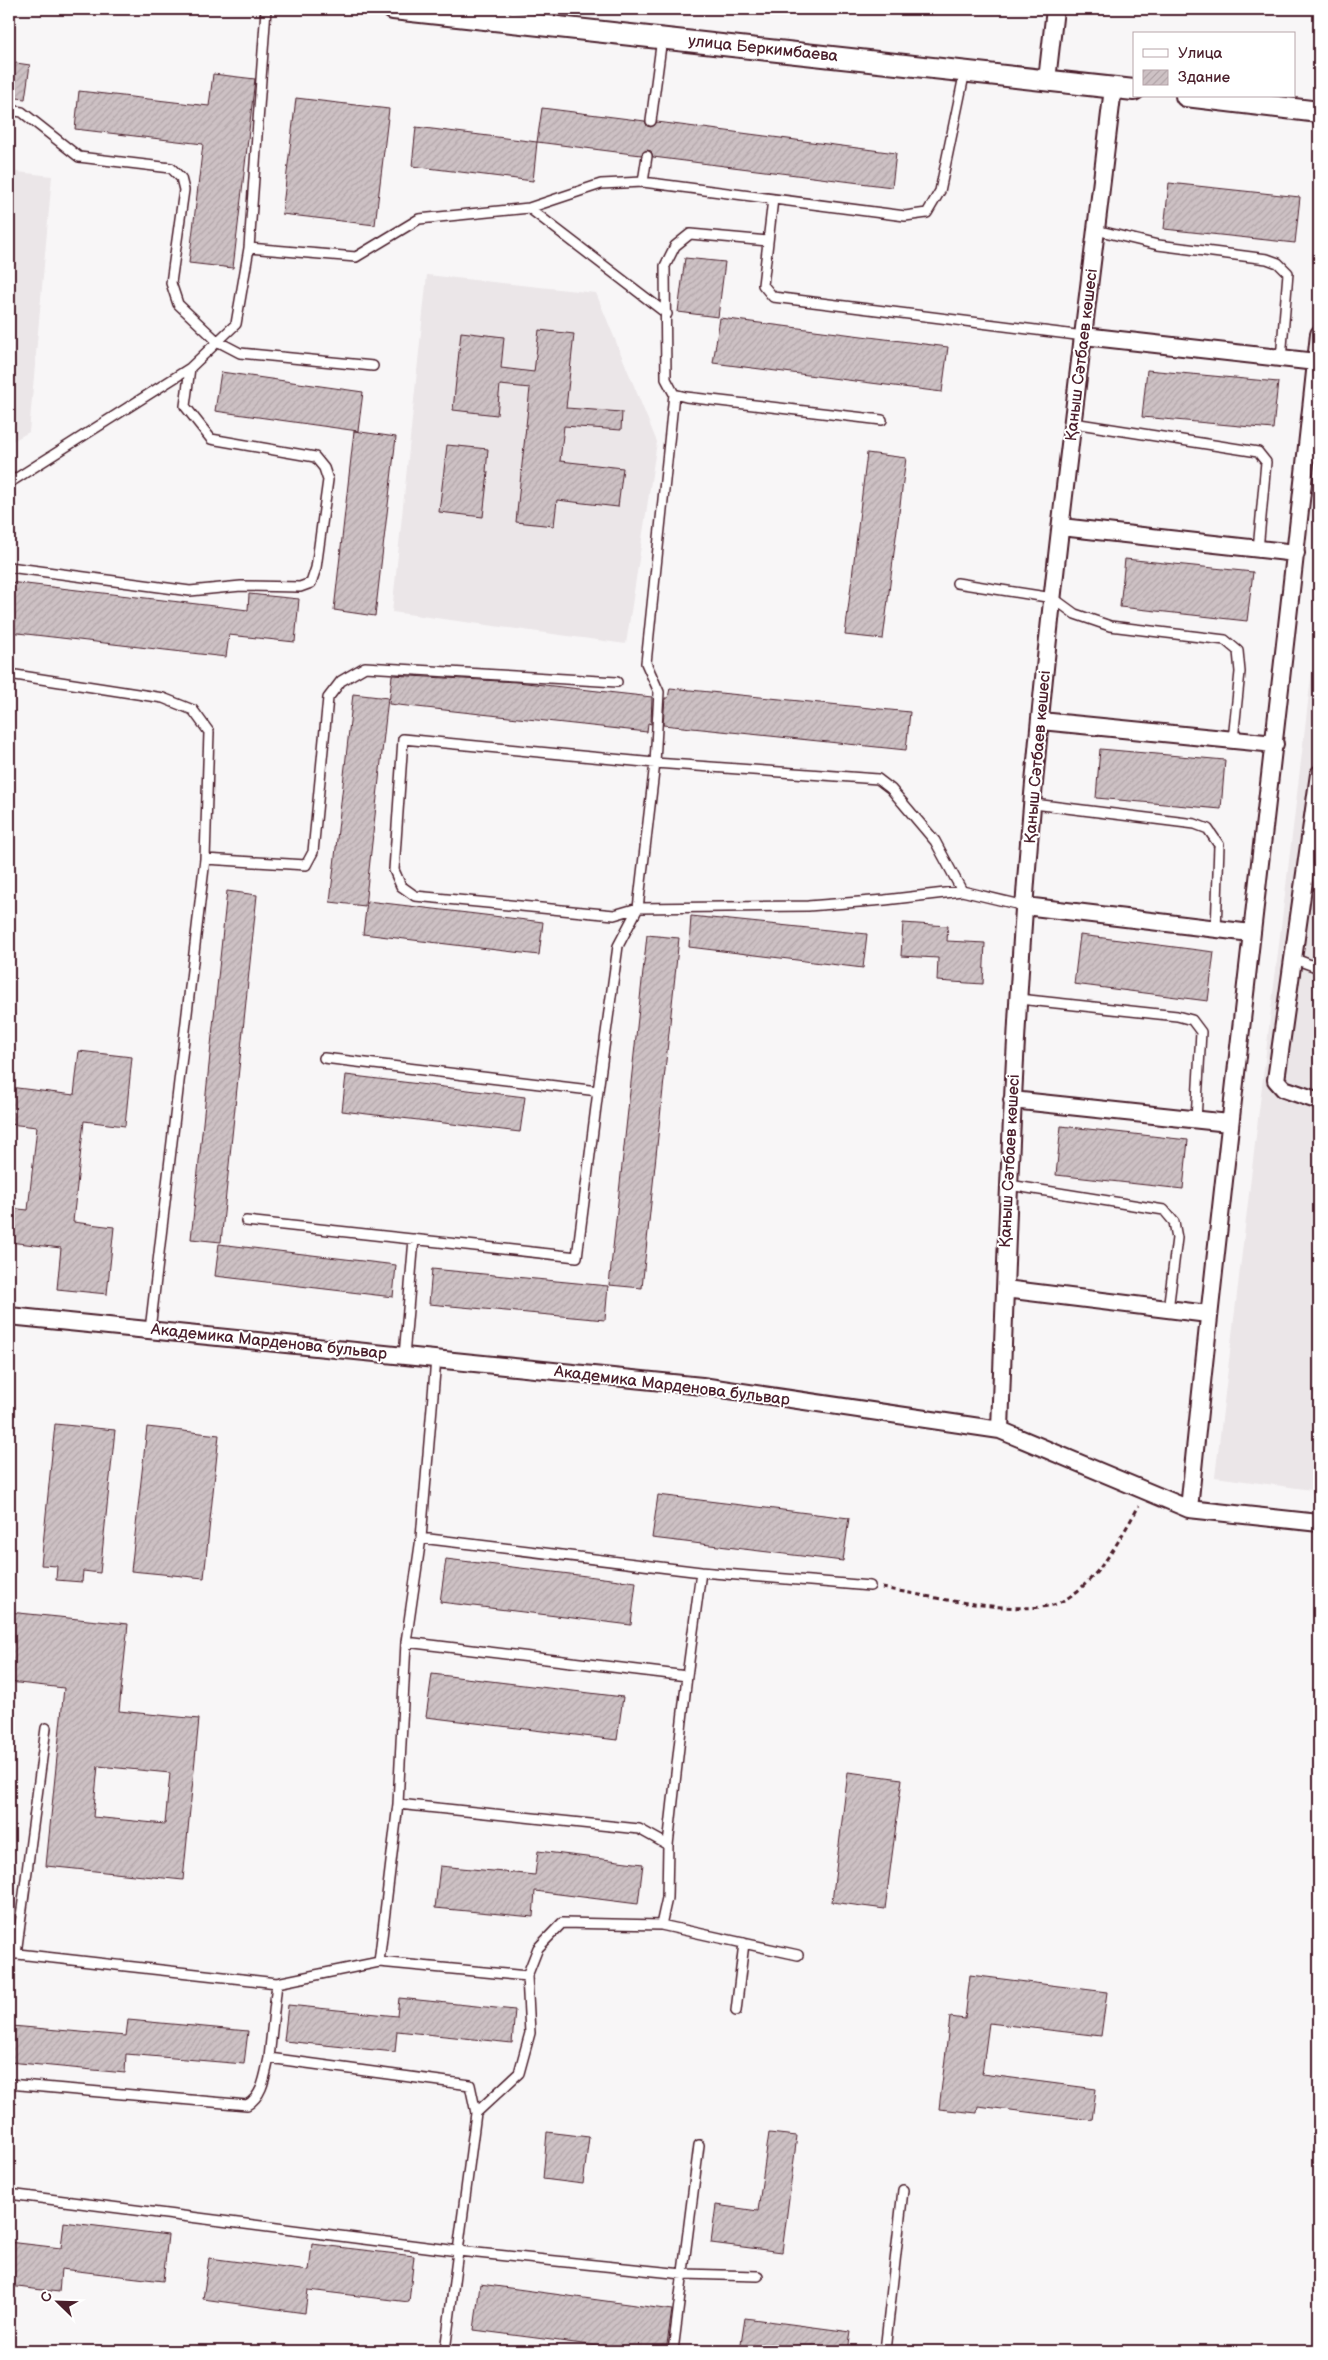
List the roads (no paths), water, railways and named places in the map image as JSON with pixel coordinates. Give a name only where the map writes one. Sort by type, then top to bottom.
[{"type":"street","name":"улица Беркимбаева","points":[[393,9],[1133,90]]},
{"type":"street","points":[[1047,80],[1055,9]]},
{"type":"street","name":"Қаныш Сәтбаев көшесі","points":[[1000,1430],[1012,1100],[1024,906],[1053,598],[1113,88]]},
{"type":"street","points":[[1203,98],[1319,112]]},
{"type":"street","points":[[1189,1509],[1229,1123],[1275,744],[1319,334]]},
{"type":"street","points":[[1084,336],[1316,362]]},
{"type":"street","points":[[1061,527],[1296,554]]},
{"type":"street","points":[[1041,721],[1275,744]]},
{"type":"street","points":[[1319,774],[1313,858],[1292,958],[1276,1080],[1284,1089],[1319,1101]]},
{"type":"street","points":[[1024,906],[1251,933]]},
{"type":"street","points":[[1012,1100],[1229,1123]]},
{"type":"street","points":[[1005,1289],[1208,1314]]},
{"type":"street","name":"Академика Марденова бульвар","points":[[9,1316],[702,1386],[1000,1430],[1189,1509],[1319,1522]]},
{"type":"lane","points":[[9,483],[190,368],[236,324],[249,248],[266,9]]},
{"type":"lane","points":[[651,122],[662,38]]},
{"type":"lane","points":[[249,248],[356,257],[419,219],[529,208],[601,184],[643,182],[905,216],[927,213],[940,191],[965,71]]},
{"type":"lane","points":[[9,110],[22,112],[79,157],[171,168],[181,178],[184,190],[171,283],[178,304],[217,341],[240,354],[374,366]]},
{"type":"lane","points":[[643,182],[647,156]]},
{"type":"lane","points":[[773,199],[763,285],[773,297],[1084,336]]},
{"type":"lane","points":[[529,208],[667,314]]},
{"type":"lane","points":[[1096,230],[1158,245],[1267,259],[1278,263],[1288,272],[1282,359]]},
{"type":"lane","points":[[246,1221],[577,1257],[618,946],[638,908],[655,763],[659,692],[646,663],[674,394],[666,379],[667,314],[665,266],[674,246],[690,234],[768,241]]},
{"type":"lane","points":[[9,567],[190,591],[241,586],[300,587],[311,582],[316,568],[328,480],[324,468],[315,457],[210,439],[185,406],[190,368]]},
{"type":"lane","points":[[674,394],[882,420]]},
{"type":"lane","points":[[1074,423],[1258,452],[1266,462],[1258,550]]},
{"type":"lane","points":[[957,583],[1053,598],[1075,614],[1110,626],[1225,640],[1238,651],[1240,672],[1233,740]]},
{"type":"lane","points":[[205,858],[306,865],[313,852],[328,698],[341,681],[365,667],[617,682]]},
{"type":"lane","points":[[9,674],[163,698],[192,710],[209,732],[205,858],[150,1330]]},
{"type":"lane","points":[[962,891],[935,841],[890,789],[878,779],[655,763],[403,739],[394,870],[401,886],[415,896],[614,915],[638,908],[808,906],[962,891],[1024,906]]},
{"type":"lane","points":[[1034,804],[1195,824],[1208,829],[1219,845],[1216,930]]},
{"type":"lane","points":[[1292,958],[1319,968]]},
{"type":"lane","points":[[1019,999],[1177,1016],[1192,1020],[1200,1032],[1196,1120]]},
{"type":"lane","points":[[324,1058],[598,1091]]},
{"type":"lane","points":[[1009,1185],[1164,1210],[1174,1222],[1177,1238],[1168,1310]]},
{"type":"lane","points":[[404,1356],[414,1240]]},
{"type":"lane","points":[[379,1962],[398,1804],[406,1642],[421,1538],[436,1359]]},
{"type":"lane","points":[[421,1538],[701,1572],[870,1586]]},
{"type":"lane","points":[[660,1925],[667,1898],[668,1845],[701,1572]]},
{"type":"lane","points":[[406,1642],[687,1676]]},
{"type":"lane","points":[[46,1728],[13,1954],[277,1983],[379,1962],[527,1976]]},
{"type":"lane","points":[[398,1804],[639,1829],[668,1845]]},
{"type":"lane","points":[[476,2113],[519,2073],[530,2033],[527,1976],[538,1948],[562,1923],[660,1925],[798,1955]]},
{"type":"lane","points":[[736,2011],[744,1943]]},
{"type":"lane","points":[[9,2084],[247,2106],[255,2101],[259,2094],[269,2058],[277,1983]]},
{"type":"lane","points":[[269,2058],[470,2084],[476,2113],[445,2351]]},
{"type":"lane","points":[[673,2351],[699,2145]]},
{"type":"lane","points":[[885,2351],[903,2190]]},
{"type":"lane","points":[[9,2194],[458,2250],[683,2274],[758,2276]]}]
